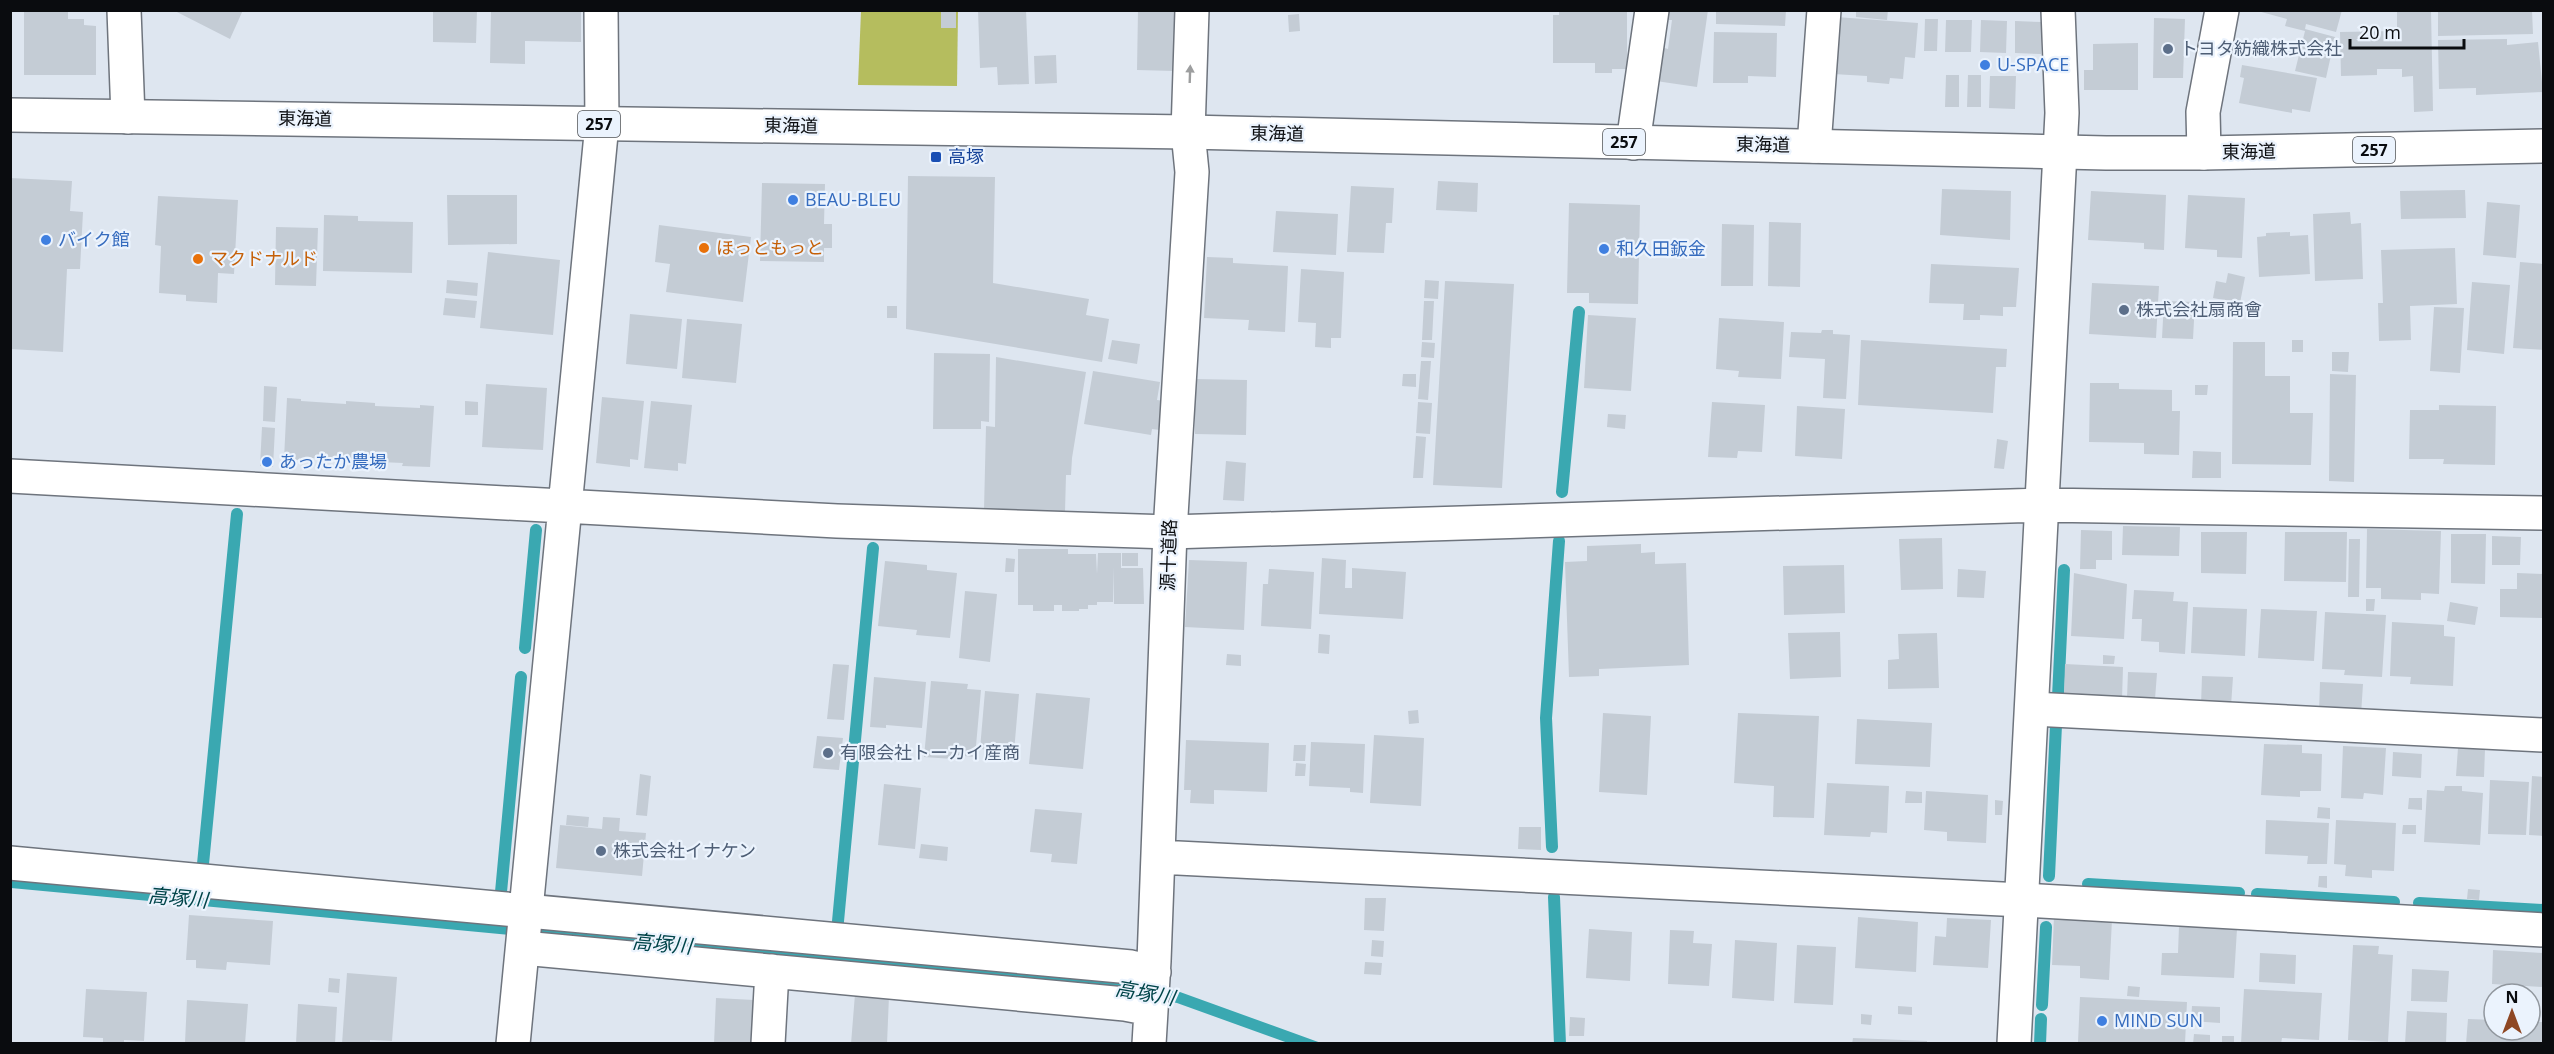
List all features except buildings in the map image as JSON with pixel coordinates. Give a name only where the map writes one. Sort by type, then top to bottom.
[{"type":"main road","points":[[124,10],[128,117]]},
{"type":"main road","points":[[513,1044],[525,930],[533,817],[602,124],[601,10]]},
{"type":"main road","name":"源十道路","points":[[1149,1044],[1170,532],[1192,172],[1188,132],[1191,10]]},
{"type":"main road","points":[[1634,142],[1652,10]]},
{"type":"main road","points":[[1814,146],[1824,10]]},
{"type":"main road","points":[[2014,1044],[2062,113],[2058,10]]},
{"type":"main road","points":[[2204,153],[2203,112],[2222,10]]},
{"type":"main road","name":"東海道","points":[[10,115],[1188,132],[2060,152],[2204,153],[2544,146]]},
{"type":"main road","points":[[10,477],[837,521],[1170,532],[2042,505],[2544,513]]},
{"type":"main road","points":[[2032,710],[2544,735]]},
{"type":"main road","points":[[1158,857],[2022,900],[2544,930]]},
{"type":"main road","points":[[10,863],[525,930],[772,971],[1125,1004],[1152,990],[1119,966],[525,930]]},
{"type":"main road","points":[[768,1044],[772,971]]},
{"type":"green space","points":[[861,11],[958,11],[957,86],[858,85]]},
{"type":"water","name":"高塚川","points":[[10,877],[1129,982],[1180,992],[1321,1043],[1288,1043],[1177,1003],[1127,993],[11,888]]},
{"type":"waterway","points":[[1562,492],[1579,312]]},
{"type":"waterway","points":[[203,864],[237,514]]},
{"type":"waterway","points":[[525,648],[536,530]]},
{"type":"waterway","points":[[1552,847],[1546,718],[1559,541]]},
{"type":"waterway","points":[[837,932],[873,548]]},
{"type":"waterway","points":[[2058,697],[2064,570]]},
{"type":"waterway","points":[[501,892],[521,677]]},
{"type":"waterway","points":[[2049,876],[2056,725]]},
{"type":"waterway","points":[[2088,884],[2239,893]]},
{"type":"waterway","points":[[2257,894],[2394,902]]},
{"type":"waterway","points":[[1554,897],[1560,1044]]},
{"type":"waterway","points":[[2419,903],[2544,910]]},
{"type":"waterway","points":[[2042,1005],[2046,927]]},
{"type":"waterway","points":[[2040,1044],[2041,1019]]},
{"type":"place","name":"トヨタ紡織株式会社","points":[[2168,49]]},
{"type":"place","name":"U-SPACE","points":[[1985,65]]},
{"type":"place","name":"高塚","points":[[936,157]]},
{"type":"place","name":"BEAU-BLEU","points":[[793,200]]},
{"type":"place","name":"バイク館","points":[[46,240]]},
{"type":"place","name":"ほっともっと","points":[[704,248]]},
{"type":"place","name":"和久田鈑金","points":[[1604,249]]},
{"type":"place","name":"マクドナルド","points":[[198,259]]},
{"type":"place","name":"株式会社扇商會","points":[[2124,310]]},
{"type":"place","name":"あったか農場","points":[[267,462]]},
{"type":"place","name":"有限会社トーカイ産商","points":[[828,753]]},
{"type":"place","name":"株式会社イナケン","points":[[601,851]]},
{"type":"place","name":"MIND SUN","points":[[2102,1021]]}]
